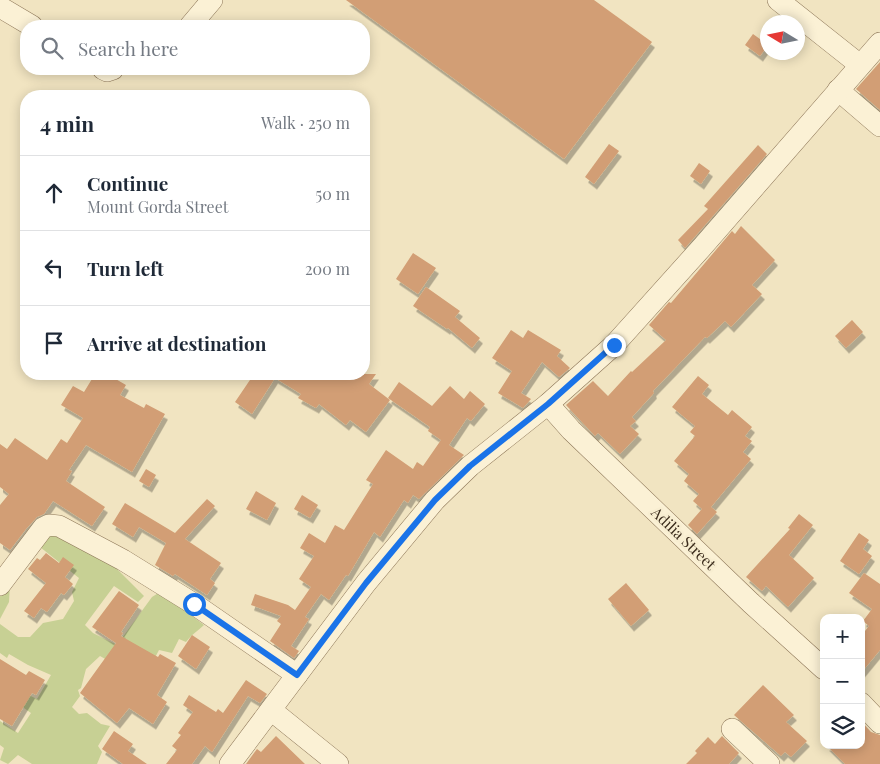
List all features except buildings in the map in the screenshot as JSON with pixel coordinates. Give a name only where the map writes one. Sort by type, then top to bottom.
[{"type":"street","points":[[195,20],[212,0]]},
{"type":"street","points":[[778,0],[860,65]]},
{"type":"street","points":[[0,7],[22,20]]},
{"type":"street","points":[[230,764],[366,583],[435,500],[470,466],[548,404],[614,345],[709,240],[880,43]]},
{"type":"street","points":[[838,90],[880,126]]},
{"type":"street","name":"Adilia Street","points":[[548,404],[571,430],[736,589],[820,665]]},
{"type":"street","points":[[0,584],[43,528],[49,525],[59,526],[123,560],[194,604],[297,675]]},
{"type":"street","points":[[862,704],[880,722]]},
{"type":"street","points":[[270,710],[338,764]]},
{"type":"street","points":[[732,729],[769,764]]},
{"type":"green space","points":[[52,529],[115,567],[144,596],[138,602],[114,586],[85,625],[93,633],[117,645],[152,597],[160,592],[204,625],[186,642],[179,639],[172,653],[159,650],[149,669],[114,664],[100,656],[86,669],[81,688],[78,690],[80,696],[72,707],[79,714],[87,713],[101,724],[110,726],[98,746],[102,752],[97,764],[32,764],[18,755],[8,764],[0,760],[4,748],[0,745],[0,721],[18,733],[31,713],[14,701],[20,691],[37,699],[51,675],[9,654],[7,658],[0,653],[0,624],[18,637],[30,637],[43,623],[63,619],[74,601],[72,592],[79,578],[40,547]]},
{"type":"green space","points":[[10,584],[9,602],[0,619],[0,592]]},
{"type":"route","points":[[194,604],[297,675],[366,583],[435,500],[470,466],[548,404],[614,345]]}]
